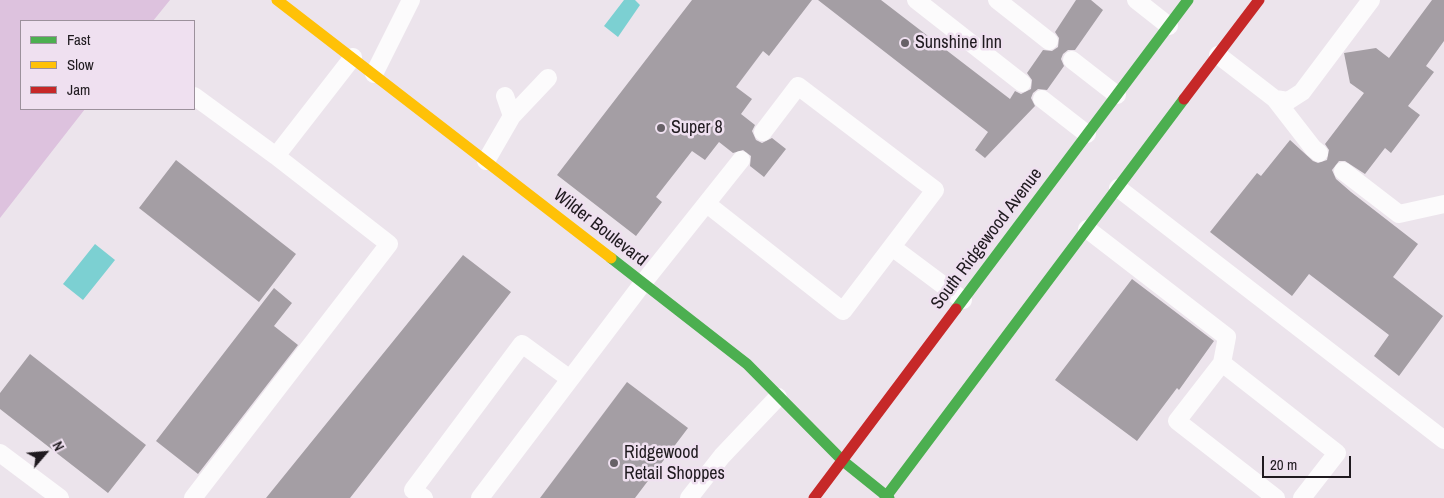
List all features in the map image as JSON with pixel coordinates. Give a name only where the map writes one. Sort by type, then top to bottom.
[{"type":"main road","name":"Wilder Boulevard","points":[[277,0],[747,364],[842,461],[887,497]]},
{"type":"main road","name":"South Ridgewood Avenue","points":[[814,498],[1188,0]]},
{"type":"main road","points":[[887,497],[1259,0]]},
{"type":"lane","points":[[374,74],[411,0]]},
{"type":"lane","points":[[916,0],[1022,83]]},
{"type":"lane","points":[[997,0],[1049,41]]},
{"type":"lane","points":[[1136,0],[1169,26]]},
{"type":"lane","points":[[1275,99],[1288,101],[1302,92],[1372,0]]},
{"type":"lane","points":[[1218,55],[1275,99],[1312,148],[1319,153]]},
{"type":"lane","points":[[276,156],[353,57]]},
{"type":"lane","points":[[1072,60],[1117,95]]},
{"type":"lane","points":[[486,161],[512,116],[548,78]]},
{"type":"lane","points":[[707,204],[843,311],[935,190],[798,86],[763,132]]},
{"type":"lane","points":[[505,96],[512,116]]},
{"type":"lane","points":[[193,498],[389,244],[276,156],[195,97]]},
{"type":"lane","points":[[1042,99],[1087,134]]},
{"type":"lane","points":[[480,498],[643,283],[741,160]]},
{"type":"lane","points":[[1343,171],[1399,214],[1444,204]]},
{"type":"lane","points":[[1118,188],[1444,440]]},
{"type":"lane","points":[[1087,229],[1227,337],[1222,363],[1177,421],[1276,498]]},
{"type":"lane","points":[[892,247],[963,300]]},
{"type":"lane","points":[[424,498],[414,490],[522,344],[570,379]]},
{"type":"lane","points":[[1222,363],[1337,453],[1302,498]]},
{"type":"lane","points":[[689,498],[722,456],[778,396]]},
{"type":"lane","points":[[0,453],[60,498]]},
{"type":"shaded area","points":[[0,0],[170,0],[154,20],[20,20],[20,110],[84,110],[0,218]]},
{"type":"water","points":[[624,0],[635,0],[640,5],[618,37],[604,26]]},
{"type":"water","points":[[95,244],[115,260],[83,300],[63,284]]},
{"type":"building","name":"Super 8","points":[[692,0],[812,0],[769,56],[763,51],[736,87],[752,99],[741,114],[755,125],[752,131],[756,140],[762,143],[772,138],[786,149],[764,177],[750,166],[751,156],[743,150],[733,153],[719,142],[705,160],[692,151],[656,197],[662,202],[636,236],[557,175]]},
{"type":"building","name":"Sunshine Inn","points":[[818,0],[881,0],[1010,99],[1015,91],[1021,94],[1031,89],[1032,80],[1027,73],[1043,50],[1052,51],[1058,47],[1059,38],[1055,32],[1076,0],[1091,0],[1103,10],[1075,50],[1068,50],[1063,54],[1061,59],[1064,66],[1047,90],[1038,89],[1033,93],[1031,98],[1035,106],[985,158],[975,150],[988,132]]},
{"type":"building","points":[[1432,0],[1444,0],[1444,41],[1426,66],[1434,72],[1408,106],[1420,115],[1391,153],[1385,148],[1365,174],[1345,161],[1339,161],[1332,170],[1336,179],[1351,192],[1418,244],[1393,277],[1443,316],[1399,376],[1374,356],[1389,335],[1309,274],[1292,296],[1210,232],[1257,173],[1261,176],[1290,140],[1313,161],[1318,163],[1327,160],[1329,150],[1325,144],[1364,93],[1350,83],[1344,53],[1376,48],[1389,58]]},
{"type":"building","points":[[176,160],[296,254],[259,302],[139,208]]},
{"type":"building","points":[[463,255],[511,292],[350,498],[266,498]]},
{"type":"building","points":[[1132,279],[1214,341],[1179,390],[1177,388],[1137,441],[1055,380]]},
{"type":"building","points":[[274,288],[292,303],[274,326],[298,345],[198,474],[156,441]]},
{"type":"building","points":[[30,354],[146,445],[108,493],[0,409],[0,393]]},
{"type":"building","name":"Ridgewood Retail Shoppes","points":[[627,382],[688,428],[635,498],[540,498]]},
{"type":"traffic: fast","points":[[956,309],[1188,0]]},
{"type":"traffic: fast","points":[[885,498],[1184,99]]},
{"type":"traffic: fast","points":[[611,258],[747,364],[843,461],[889,498]]},
{"type":"traffic: slow","points":[[277,0],[611,258]]},
{"type":"traffic: jam","points":[[1184,99],[1259,0]]},
{"type":"traffic: jam","points":[[814,498],[956,309]]},
{"type":"place","name":"Sunshine Inn","points":[[905,43]]},
{"type":"place","name":"Super 8","points":[[661,128]]},
{"type":"place","name":"Ridgewood Retail Shoppes","points":[[614,463]]}]
